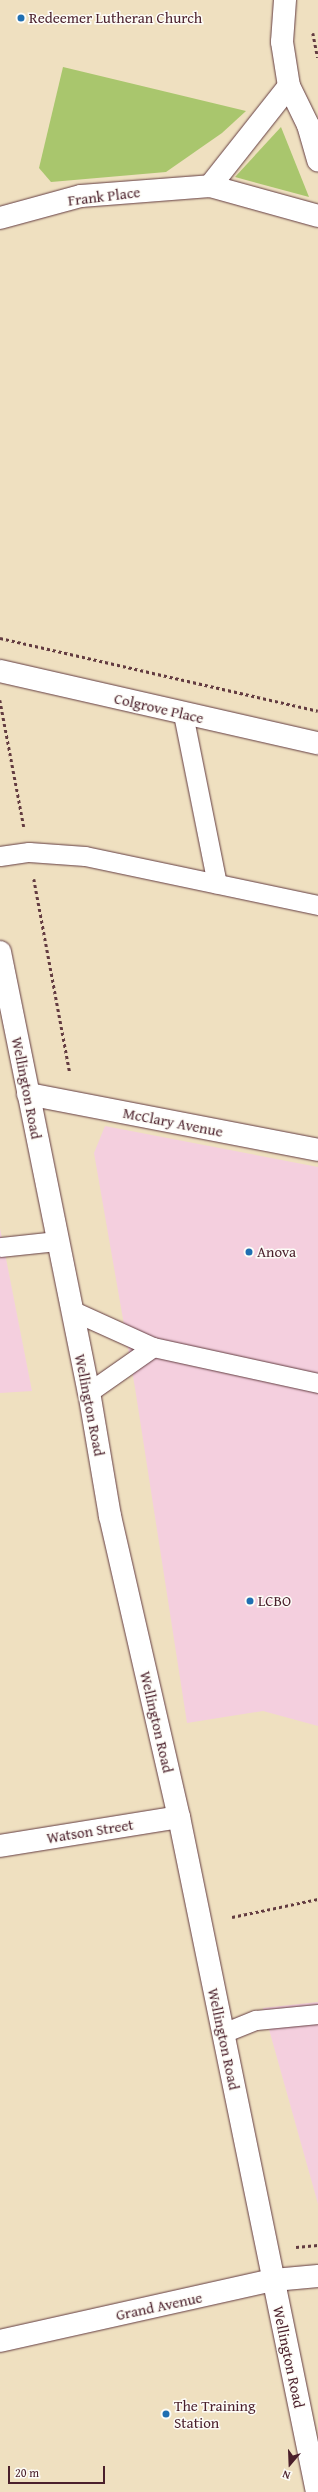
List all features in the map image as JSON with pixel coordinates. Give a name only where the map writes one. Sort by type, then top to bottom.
[{"type":"street","points":[[285,0],[282,42],[289,86],[308,126],[318,161]]},
{"type":"street","points":[[210,186],[289,86]]},
{"type":"street","name":"Frank Place","points":[[0,218],[81,196],[210,186],[318,216]]},
{"type":"street","name":"Colgrove Place","points":[[0,671],[183,714],[318,743]]},
{"type":"street","name":"Wellington Road","points":[[0,952],[57,1241],[89,1392],[110,1516],[179,1817],[317,2492]]},
{"type":"street","name":"McClary Avenue","points":[[28,1094],[318,1150]]},
{"type":"street","name":"Watson Street","points":[[0,1846],[179,1817]]},
{"type":"street","name":"Grand Avenue","points":[[0,2341],[274,2280],[318,2276]]},
{"type":"lane","points":[[183,714],[217,884]]},
{"type":"lane","points":[[0,856],[29,852],[85,856],[318,905]]},
{"type":"lane","points":[[0,1247],[57,1241]]},
{"type":"lane","points":[[71,1310],[154,1347],[318,1383]]},
{"type":"lane","points":[[89,1392],[154,1347]]},
{"type":"lane","points":[[223,2033],[256,2020],[318,2014]]},
{"type":"path","points":[[0,638],[318,711]]},
{"type":"path","points":[[8,700],[0,699],[71,1078]]},
{"type":"path","points":[[232,1917],[318,1899]]},
{"type":"shaded area","points":[[105,1126],[318,1167],[318,1726],[263,1711],[187,1723],[135,1388],[94,1153]]},
{"type":"shaded area","points":[[0,1228],[32,1391],[0,1393]]},
{"type":"shaded area","points":[[318,2002],[318,2204],[263,2008]]},
{"type":"green space","points":[[63,67],[246,111],[222,133],[166,172],[51,182],[39,168]]},
{"type":"green space","points":[[281,127],[309,197],[235,177]]},
{"type":"place","name":"Redeemer Lutheran Church","points":[[21,18]]},
{"type":"place","name":"Anova","points":[[249,1252]]},
{"type":"place","name":"LCBO","points":[[250,1601]]},
{"type":"place","name":"The Training Station","points":[[166,2414]]}]
